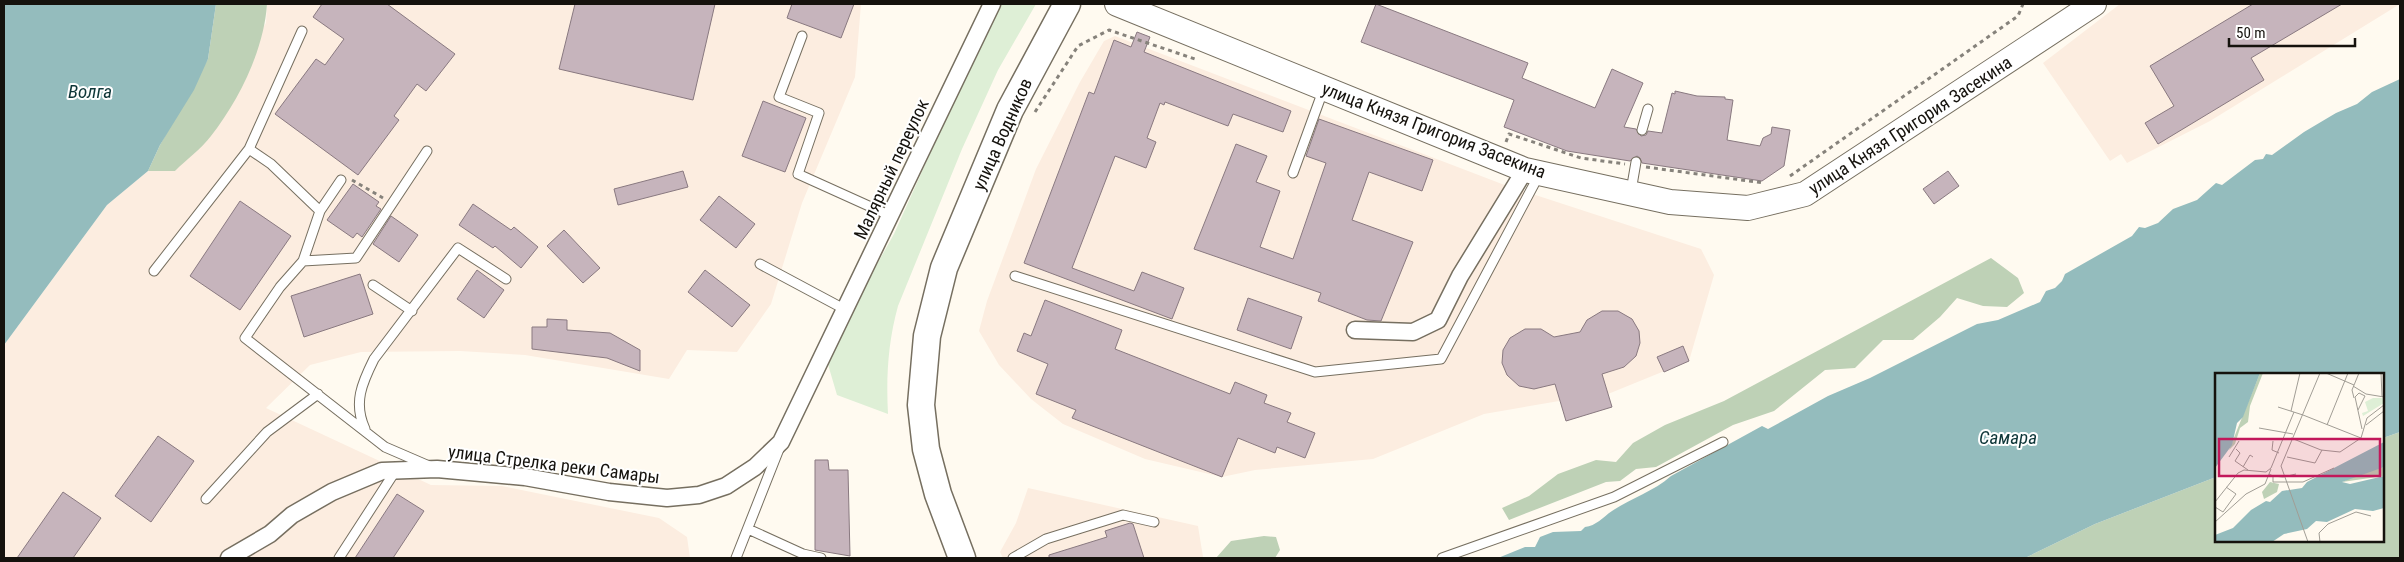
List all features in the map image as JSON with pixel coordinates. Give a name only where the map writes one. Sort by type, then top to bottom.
[{"type":"main road","name":"улица Водников","points":[[962,558],[938,494],[926,449],[921,405],[927,336],[944,268],[1010,110],[1066,4]]},
{"type":"main road","name":"улица Князя Григория Засекина","points":[[1117,4],[1532,172],[1670,202],[1748,208],[1805,194],[2094,4]]},
{"type":"street","name":"Малярный переулок","points":[[826,352],[992,4]]},
{"type":"street","points":[[1355,330],[1413,332],[1438,320],[1460,276],[1532,172]]},
{"type":"street","name":"улица Стрелка реки Самары","points":[[229,558],[270,534],[292,514],[332,492],[382,470],[436,469],[525,477],[609,492],[667,498],[699,495],[726,486],[755,467],[781,442],[826,352]]},
{"type":"lane","points":[[154,271],[249,149],[302,31]]},
{"type":"lane","points":[[802,36],[780,96],[819,113],[798,174],[891,216]]},
{"type":"lane","points":[[1293,173],[1324,88]]},
{"type":"lane","points":[[1642,130],[1648,109]]},
{"type":"lane","points":[[249,149],[271,164],[320,211]]},
{"type":"lane","points":[[303,261],[356,258],[427,152]]},
{"type":"lane","points":[[1630,194],[1635,164]]},
{"type":"lane","points":[[1015,276],[1315,372],[1441,359],[1532,172]]},
{"type":"lane","points":[[341,180],[320,211],[303,261],[280,288],[245,338],[385,447],[436,469]]},
{"type":"lane","points":[[366,431],[358,408],[359,395],[366,374],[374,359],[458,248],[506,279]]},
{"type":"lane","points":[[760,264],[846,310]]},
{"type":"lane","points":[[373,286],[412,311]]},
{"type":"lane","points":[[206,499],[267,432],[318,394]]},
{"type":"lane","points":[[736,558],[781,442]]},
{"type":"lane","points":[[1442,558],[1614,497],[1724,442]]},
{"type":"lane","points":[[339,558],[397,470]]},
{"type":"lane","points":[[1013,558],[1046,539],[1123,515],[1154,522]]},
{"type":"lane","points":[[748,529],[803,556],[820,558]]},
{"type":"path","points":[[1786,179],[2018,16],[2023,4]]},
{"type":"path","points":[[1032,116],[1078,46],[1109,30]]},
{"type":"path","points":[[1500,160],[1509,134],[1581,158],[1769,183]]},
{"type":"path","points":[[341,180],[355,180],[391,204]]},
{"type":"shaded area","points":[[267,4],[861,4],[855,77],[802,203],[771,304],[737,352],[687,350],[669,379],[525,355],[460,351],[361,352],[310,365],[266,408],[431,485],[502,486],[659,518],[687,537],[690,558],[4,558],[4,345],[107,205],[148,171],[175,171],[266,23]]},
{"type":"shaded area","points":[[2120,4],[2400,4],[2210,121],[2127,163],[2121,154],[2110,161],[2043,63]]},
{"type":"shaded area","points":[[1115,36],[1502,184],[1701,249],[1714,275],[1689,361],[1608,394],[1603,380],[1558,394],[1559,401],[1484,414],[1373,459],[1255,470],[1222,477],[1145,459],[1063,424],[1031,399],[999,365],[979,331],[987,301],[1036,169],[1080,82],[1104,41]]},
{"type":"shaded area","points":[[1028,488],[1198,526],[1203,557],[1003,558],[1000,552],[1016,523]]},
{"type":"green space","points":[[216,4],[267,4],[261,39],[248,74],[231,107],[211,136],[198,150],[175,171],[148,171],[160,145],[208,59]]},
{"type":"green space","points":[[997,4],[1036,4],[998,70],[962,149],[898,306],[888,360],[888,414],[837,395],[827,361],[850,312],[894,234]]},
{"type":"green space","points":[[1991,258],[2018,278],[2024,293],[2007,307],[1983,306],[1957,298],[1940,317],[1913,340],[1883,340],[1855,368],[1825,370],[1774,411],[1733,425],[1656,467],[1636,469],[1620,481],[1606,482],[1509,520],[1502,508],[1529,496],[1558,474],[1596,460],[1616,462],[1633,443],[1665,425],[1724,401]]},
{"type":"green space","points":[[2400,432],[2400,558],[2025,558],[2095,524],[2215,477],[2215,542],[2384,542],[2384,438]]},
{"type":"green space","points":[[1264,536],[1276,537],[1280,550],[1275,558],[1216,558],[1231,541]]},
{"type":"water","name":"Волга","points":[[4,4],[216,4],[208,59],[194,90],[160,145],[148,171],[107,205],[4,345]]},
{"type":"water","name":"Самара","points":[[2400,79],[2400,432],[2384,438],[2384,373],[2215,373],[2215,477],[2095,524],[2025,558],[1498,558],[1525,547],[1535,547],[1540,537],[1553,532],[1581,531],[1585,527],[1596,523],[1619,506],[1762,426],[1768,429],[1828,396],[1870,378],[1977,324],[1998,320],[2040,302],[2046,291],[2055,288],[2062,281],[2065,274],[2132,236],[2139,227],[2145,228],[2158,223],[2173,209],[2197,200],[2216,183],[2222,185],[2255,160],[2263,159],[2266,154],[2272,155],[2304,132],[2336,113],[2357,104],[2372,92]]},
{"type":"building","points":[[322,4],[387,4],[455,54],[426,91],[417,84],[394,116],[399,120],[358,175],[275,114],[316,59],[325,65],[344,39],[313,17]]},
{"type":"building","points":[[575,4],[715,4],[693,100],[559,69]]},
{"type":"building","points":[[792,4],[854,4],[841,38],[787,18]]},
{"type":"building","points":[[1376,4],[1528,63],[1522,78],[1595,108],[1612,69],[1643,83],[1624,127],[1636,129],[1641,136],[1646,135],[1648,131],[1662,133],[1672,93],[1675,94],[1675,91],[1697,96],[1725,97],[1725,99],[1733,100],[1727,140],[1760,146],[1763,138],[1771,134],[1772,127],[1790,130],[1784,166],[1762,181],[1642,163],[1637,156],[1630,161],[1567,151],[1504,127],[1514,100],[1361,42]]},
{"type":"building","points":[[2253,4],[2342,4],[2251,58],[2264,80],[2158,144],[2145,123],[2174,106],[2150,66]]},
{"type":"building","points":[[1137,32],[1150,37],[1144,52],[1291,111],[1283,132],[1233,114],[1228,126],[1165,102],[1164,105],[1160,103],[1147,138],[1156,142],[1146,168],[1115,156],[1072,268],[1134,291],[1142,272],[1184,288],[1172,319],[1024,263],[1089,92],[1094,94],[1114,40],[1131,47]]},
{"type":"building","points":[[763,101],[806,118],[785,172],[742,156]]},
{"type":"building","points":[[1319,119],[1433,160],[1422,191],[1369,172],[1352,220],[1413,242],[1381,321],[1367,320],[1318,301],[1321,293],[1194,249],[1236,144],[1267,156],[1256,182],[1280,191],[1260,247],[1293,259],[1326,163],[1306,156]]},
{"type":"building","points":[[683,171],[688,187],[618,205],[614,189]]},
{"type":"building","points":[[1948,171],[1959,186],[1934,204],[1923,189]]},
{"type":"building","points":[[353,184],[379,202],[376,206],[381,209],[362,237],[357,233],[353,238],[327,220]]},
{"type":"building","points":[[719,196],[755,224],[736,248],[700,220]]},
{"type":"building","points":[[240,201],[291,236],[240,310],[190,276]]},
{"type":"building","points":[[473,204],[511,230],[514,227],[538,247],[521,268],[495,246],[493,248],[459,225]]},
{"type":"building","points":[[391,216],[418,235],[399,262],[373,244]]},
{"type":"building","points":[[564,230],[600,268],[583,283],[547,246]]},
{"type":"building","points":[[477,270],[504,290],[484,318],[457,299]]},
{"type":"building","points":[[705,270],[750,305],[732,327],[688,292]]},
{"type":"building","points":[[360,274],[373,314],[304,337],[291,296]]},
{"type":"building","points":[[1248,298],[1302,317],[1291,349],[1237,330]]},
{"type":"building","points":[[1045,300],[1122,330],[1115,349],[1230,394],[1235,382],[1267,395],[1264,403],[1291,413],[1287,422],[1315,433],[1305,458],[1277,447],[1275,453],[1238,438],[1222,477],[1072,418],[1076,410],[1036,394],[1048,364],[1017,351],[1024,333],[1031,336]]},
{"type":"building","points":[[1602,311],[1618,311],[1632,319],[1639,331],[1640,343],[1636,356],[1624,367],[1602,374],[1612,407],[1566,421],[1555,384],[1534,389],[1519,386],[1507,375],[1502,363],[1503,350],[1510,338],[1525,329],[1541,329],[1554,337],[1580,332],[1587,320]]},
{"type":"building","points":[[547,319],[567,320],[567,330],[610,333],[640,350],[640,371],[607,358],[532,349],[532,327],[547,327]]},
{"type":"building","points":[[1683,346],[1689,361],[1664,372],[1657,357]]},
{"type":"building","points":[[158,436],[194,461],[151,522],[115,496]]},
{"type":"building","points":[[815,460],[828,460],[829,470],[848,470],[850,556],[815,550]]},
{"type":"building","points":[[63,492],[101,518],[73,558],[17,558]]},
{"type":"building","points":[[397,494],[424,511],[393,558],[355,558]]},
{"type":"building","points":[[1130,523],[1133,524],[1144,558],[1049,558],[1049,555],[1107,537],[1105,531]]}]
